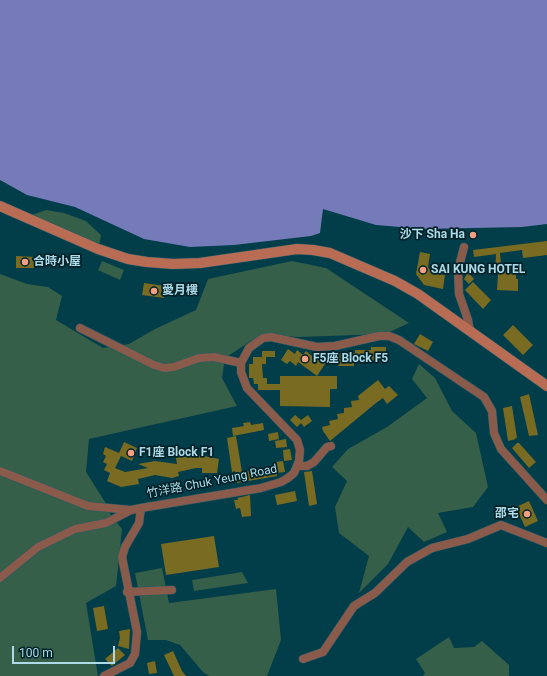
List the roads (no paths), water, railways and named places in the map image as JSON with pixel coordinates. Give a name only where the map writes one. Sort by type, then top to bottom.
[{"type":"main road","points":[[0,206],[102,251],[147,262],[190,264],[297,250],[322,251],[342,258],[412,290],[547,386]]},
{"type":"street","points":[[464,247],[458,270],[459,294],[468,320],[470,331]]},
{"type":"street","points":[[80,328],[154,366],[164,368],[174,367],[199,358],[214,357],[241,364]]},
{"type":"street","points":[[331,446],[327,447],[314,462],[307,466],[298,466],[300,450],[297,440],[247,388],[241,372],[241,364],[248,348],[255,342],[271,337],[280,337],[309,346],[324,347],[379,336],[394,338],[484,397],[492,411],[494,433],[498,444],[547,500]]},
{"type":"street","name":"竹洋路 Chuk Yeung Road","points":[[0,578],[38,547],[75,529],[106,523],[131,510],[277,484],[288,478],[298,466]]},
{"type":"street","points":[[0,471],[88,506],[131,510]]},
{"type":"street","points":[[104,676],[130,663],[134,654],[137,632],[122,557],[125,547],[139,523],[141,508]]},
{"type":"street","points":[[303,659],[323,652],[354,606],[375,593],[407,562],[432,548],[468,539],[501,526],[547,543]]},
{"type":"street","points":[[128,592],[172,590]]},
{"type":"water","points":[[0,0],[547,0],[547,224],[522,227],[424,229],[376,225],[323,209],[320,233],[311,236],[234,245],[190,247],[144,239],[75,207],[27,195],[0,180]]},
{"type":"place","name":"沙下 Sha Ha","points":[[473,235]]},
{"type":"place","name":"合時小屋","points":[[25,262]]},
{"type":"place","name":"SAI KUNG HOTEL","points":[[423,270]]},
{"type":"place","name":"愛月樓","points":[[154,291]]},
{"type":"place","name":"F5座 Block F5","points":[[305,359]]},
{"type":"place","name":"F1座 Block F1","points":[[131,453]]},
{"type":"place","name":"邵宅","points":[[527,514]]}]
